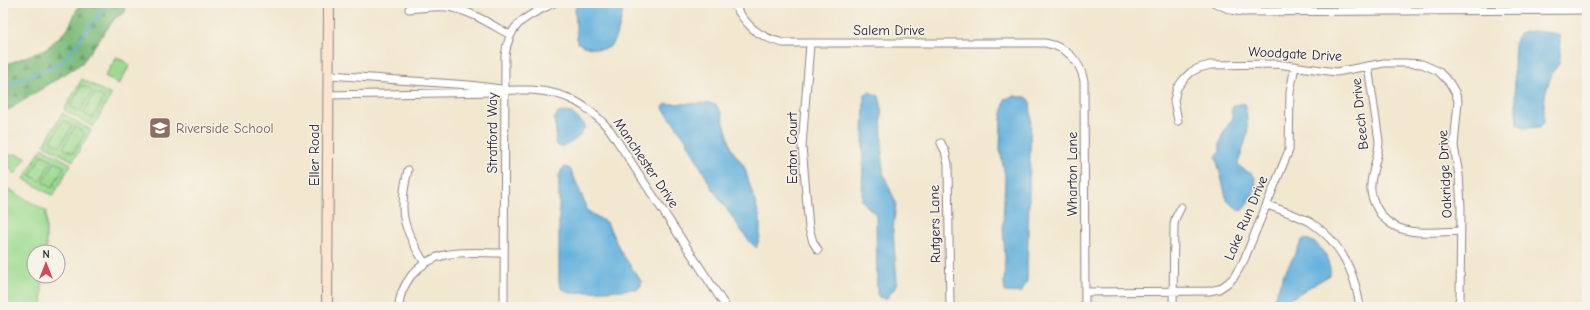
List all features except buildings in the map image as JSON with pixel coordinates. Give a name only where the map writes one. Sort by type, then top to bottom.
[{"type":"street","name":"Eller Road","points":[[327,307],[329,3]]},
{"type":"street","name":"Stratford Way","points":[[504,307],[505,56],[507,42],[510,35],[520,22],[554,3]]},
{"type":"street","name":"Salem Drive","points":[[733,3],[744,21],[760,35],[783,44],[1034,42],[1051,44],[1062,48]]},
{"type":"street","points":[[1215,3],[1231,10],[1242,12],[1587,10]]},
{"type":"street","points":[[1423,3],[1423,11]]},
{"type":"street","points":[[409,10],[434,7],[458,9],[469,13],[510,35]]},
{"type":"street","name":"Eaton Court","points":[[810,44],[802,130],[802,152],[809,228],[813,242],[818,250]]},
{"type":"street","name":"Wharton Lane","points":[[1062,48],[1068,52],[1077,63],[1081,69],[1084,81],[1085,307]]},
{"type":"street","name":"Oakridge Drive","points":[[1368,66],[1384,63],[1422,64],[1438,71],[1449,82],[1458,101],[1454,146],[1460,190],[1460,298],[1457,307]]},
{"type":"street","name":"Woodgate Drive","points":[[1178,121],[1174,100],[1175,94],[1179,84],[1191,72],[1199,68],[1210,65],[1278,64],[1336,72],[1368,66]]},
{"type":"street","name":"Lake Run Drive","points":[[1085,292],[1209,291],[1219,288],[1234,277],[1244,260],[1289,150],[1290,92],[1295,66]]},
{"type":"street","name":"Beech Drive","points":[[1368,66],[1379,141],[1378,153],[1371,184],[1374,204],[1380,214],[1389,223],[1404,230],[1413,232],[1460,232]]},
{"type":"street","name":"Manchester Drive","points":[[328,75],[469,85],[505,90],[540,91],[558,94],[577,101],[592,111],[610,130],[726,307]]},
{"type":"street","name":"Manchester Drive","points":[[328,95],[497,92],[505,90]]},
{"type":"street","name":"Rutgers Lane","points":[[940,143],[945,151],[948,164],[950,307]]},
{"type":"street","points":[[408,170],[403,196],[404,221],[408,235],[424,262]]},
{"type":"street","points":[[1267,205],[1309,222],[1324,232],[1333,241],[1339,248],[1352,273],[1360,307]]},
{"type":"street","points":[[1173,307],[1174,225],[1175,219],[1181,207]]},
{"type":"street","points":[[399,307],[402,293],[407,281],[424,262],[449,253],[504,253]]},
{"type":"street","points":[[1393,307],[1408,307]]},
{"type":"green space","points":[[80,3],[124,3],[125,12],[115,18],[82,63],[10,109],[3,111],[3,64],[7,64],[46,49],[68,29]]},
{"type":"green space","points":[[117,57],[130,65],[119,84],[105,76]]},
{"type":"green space","points":[[82,79],[111,95],[93,127],[64,110]]},
{"type":"green space","points":[[82,85],[92,91],[80,111],[70,106]]},
{"type":"green space","points":[[95,93],[104,98],[93,118],[83,113]]},
{"type":"green space","points":[[62,113],[91,130],[73,161],[44,145]]},
{"type":"green space","points":[[63,120],[72,126],[60,146],[51,141]]},
{"type":"green space","points":[[75,127],[85,133],[73,153],[63,148]]},
{"type":"green space","points":[[42,148],[71,164],[53,196],[24,179]]},
{"type":"green space","points":[[14,154],[26,157],[16,173],[13,173],[3,156]]},
{"type":"green space","points":[[42,155],[52,160],[40,181],[30,175]]},
{"type":"green space","points":[[55,162],[64,167],[52,188],[43,182]]},
{"type":"green space","points":[[3,190],[10,190],[46,211],[46,244],[26,244],[26,284],[42,284],[42,307],[3,307]]},
{"type":"water","points":[[590,3],[619,3],[623,6],[621,22],[617,35],[608,48],[594,48],[584,46],[577,42],[575,9],[577,6]]},
{"type":"water","points":[[1531,31],[1554,33],[1559,35],[1561,50],[1559,64],[1553,71],[1546,90],[1544,123],[1540,127],[1525,128],[1517,124],[1514,53],[1518,35]]},
{"type":"water","points":[[869,92],[879,96],[881,104],[883,173],[896,203],[893,231],[897,281],[895,288],[886,299],[879,297],[877,293],[876,215],[862,201],[864,95]]},
{"type":"water","points":[[1013,96],[1026,97],[1030,100],[1031,114],[1027,281],[1021,293],[1005,292],[1004,283],[1005,258],[1003,227],[1005,176],[1000,150],[1001,118],[1005,99]]},
{"type":"water","points":[[709,103],[716,105],[721,112],[732,150],[744,166],[760,218],[760,237],[756,248],[748,240],[712,188],[685,138],[663,107],[666,104]]},
{"type":"water","points":[[1243,103],[1246,105],[1248,133],[1238,164],[1253,175],[1256,183],[1250,200],[1241,211],[1227,201],[1216,157],[1220,152],[1221,138],[1233,118],[1231,110],[1234,106]]},
{"type":"water","points":[[558,113],[572,113],[586,126],[575,140],[559,147],[555,143],[556,131],[554,119]]},
{"type":"water","points":[[565,167],[569,168],[572,172],[588,211],[607,223],[621,252],[641,281],[641,286],[638,289],[570,293],[561,288],[559,283],[559,176],[562,169]]},
{"type":"water","points":[[1303,239],[1314,243],[1327,257],[1330,275],[1285,302],[1271,304],[1269,301],[1275,297],[1283,276]]},
{"type":"waterway","points":[[3,87],[63,62],[105,6],[114,3]]},
{"type":"place","name":"Riverside School","points":[[160,128]]}]
